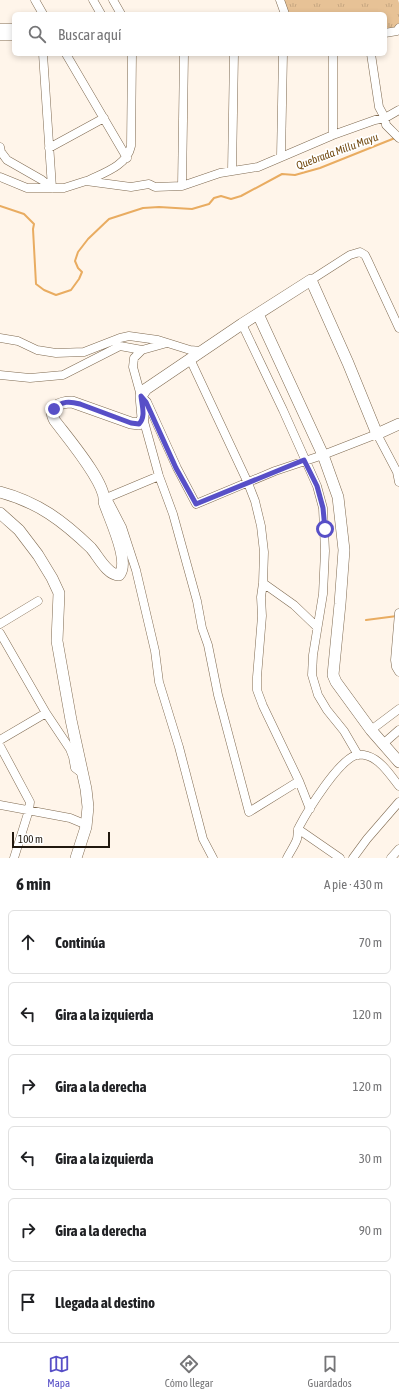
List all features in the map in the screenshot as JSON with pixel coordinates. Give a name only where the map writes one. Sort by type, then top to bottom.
[{"type":"street","points":[[35,0],[42,12]]},
{"type":"street","points":[[93,0],[100,12]]},
{"type":"street","points":[[113,0],[119,12]]},
{"type":"street","points":[[120,0],[120,12]]},
{"type":"street","points":[[280,0],[284,12]]},
{"type":"street","points":[[0,28],[12,28]]},
{"type":"street","points":[[387,33],[398,31]]},
{"type":"street","points":[[0,36],[12,36]]},
{"type":"street","points":[[43,56],[52,188]]},
{"type":"street","points":[[67,56],[127,158]]},
{"type":"street","points":[[0,177],[27,188],[64,188],[86,181],[117,166],[127,158],[131,146],[132,56]]},
{"type":"street","points":[[182,186],[184,56]]},
{"type":"street","points":[[232,171],[234,56]]},
{"type":"street","points":[[281,156],[283,56]]},
{"type":"street","points":[[333,56],[333,135]]},
{"type":"street","points":[[371,56],[379,108],[386,125],[399,138]]},
{"type":"street","points":[[86,181],[130,187],[149,184],[155,187],[182,186],[220,173],[258,167],[333,135],[384,118],[399,110]]},
{"type":"street","points":[[49,148],[104,118]]},
{"type":"street","points":[[0,147],[1,152],[7,160],[42,180],[52,188]]},
{"type":"street","points":[[141,396],[146,389],[242,324],[350,255],[360,252],[365,255],[399,328]]},
{"type":"street","points":[[311,280],[378,434],[397,472],[399,482]]},
{"type":"street","points":[[258,314],[323,455],[338,497],[344,550],[333,675],[336,682],[371,730],[399,762]]},
{"type":"street","points":[[242,324],[317,486],[323,508],[325,529],[323,594],[317,627],[312,675],[318,695],[327,710],[344,731],[358,755]]},
{"type":"street","points":[[0,338],[18,342],[37,350],[56,353],[84,352],[129,336],[150,339],[190,350],[201,351]]},
{"type":"street","points":[[0,375],[30,378],[63,375],[120,346],[142,350],[167,343]]},
{"type":"street","points":[[142,350],[134,358],[133,362],[141,396],[143,418],[159,476],[173,514],[197,601],[218,695],[249,812],[299,781]]},
{"type":"street","points":[[190,359],[255,501],[264,539],[263,583],[261,598],[262,616],[257,690],[263,706],[299,781],[310,809]]},
{"type":"street","points":[[141,396],[146,402],[176,468],[196,504],[275,471],[304,460],[323,455],[378,434],[399,424]]},
{"type":"street","points":[[0,492],[22,498],[47,511],[77,534],[93,550],[111,573],[119,575],[123,566],[121,555],[104,498],[95,475],[55,421],[52,416],[52,412],[59,404],[72,402],[131,423],[139,424],[143,418]]},
{"type":"street","points":[[104,498],[159,476]]},
{"type":"street","points":[[104,498],[108,500],[122,527],[136,570],[155,651],[160,682],[179,746],[203,839],[214,858]]},
{"type":"street","points":[[0,513],[19,530],[38,555],[59,593],[57,641],[88,807],[86,827],[76,858]]},
{"type":"street","points":[[263,583],[294,605],[317,627]]},
{"type":"street","points":[[0,624],[38,601]]},
{"type":"street","points":[[399,613],[396,660],[396,667],[399,672]]},
{"type":"street","points":[[0,633],[46,713],[70,749],[74,757],[75,768],[83,774]]},
{"type":"street","points":[[371,730],[399,708]]},
{"type":"street","points":[[0,740],[46,713]]},
{"type":"street","points":[[383,744],[399,730]]},
{"type":"street","points":[[0,746],[30,802],[29,810],[14,858]]},
{"type":"street","points":[[287,858],[297,840],[298,829],[323,788],[348,761],[358,755],[368,756],[382,766],[399,786]]},
{"type":"street","points":[[353,858],[367,839],[399,802]]},
{"type":"street","points":[[0,805],[76,820],[86,827]]},
{"type":"street","points":[[298,829],[340,858]]},
{"type":"street","points":[[391,858],[399,849]]},
{"type":"green space","points":[[283,0],[398,0],[399,23],[394,28],[387,30],[387,12],[288,12]]},
{"type":"waterway","name":"Quebrada Millu Mayu","points":[[0,206],[24,214],[34,224],[36,284],[44,290],[56,295],[71,290],[79,279],[82,272],[78,268],[75,261],[78,252],[88,239],[109,219],[143,208],[159,207],[192,209],[209,204],[214,198],[221,196],[231,199],[241,196],[282,174],[295,175],[320,168],[395,138]]},
{"type":"waterway","points":[[366,620],[397,616]]},
{"type":"route","points":[[54,409],[59,404],[72,402],[131,423],[139,424],[143,418],[141,396],[146,402],[176,468],[196,504],[304,460],[317,486],[323,508],[325,529]]}]
